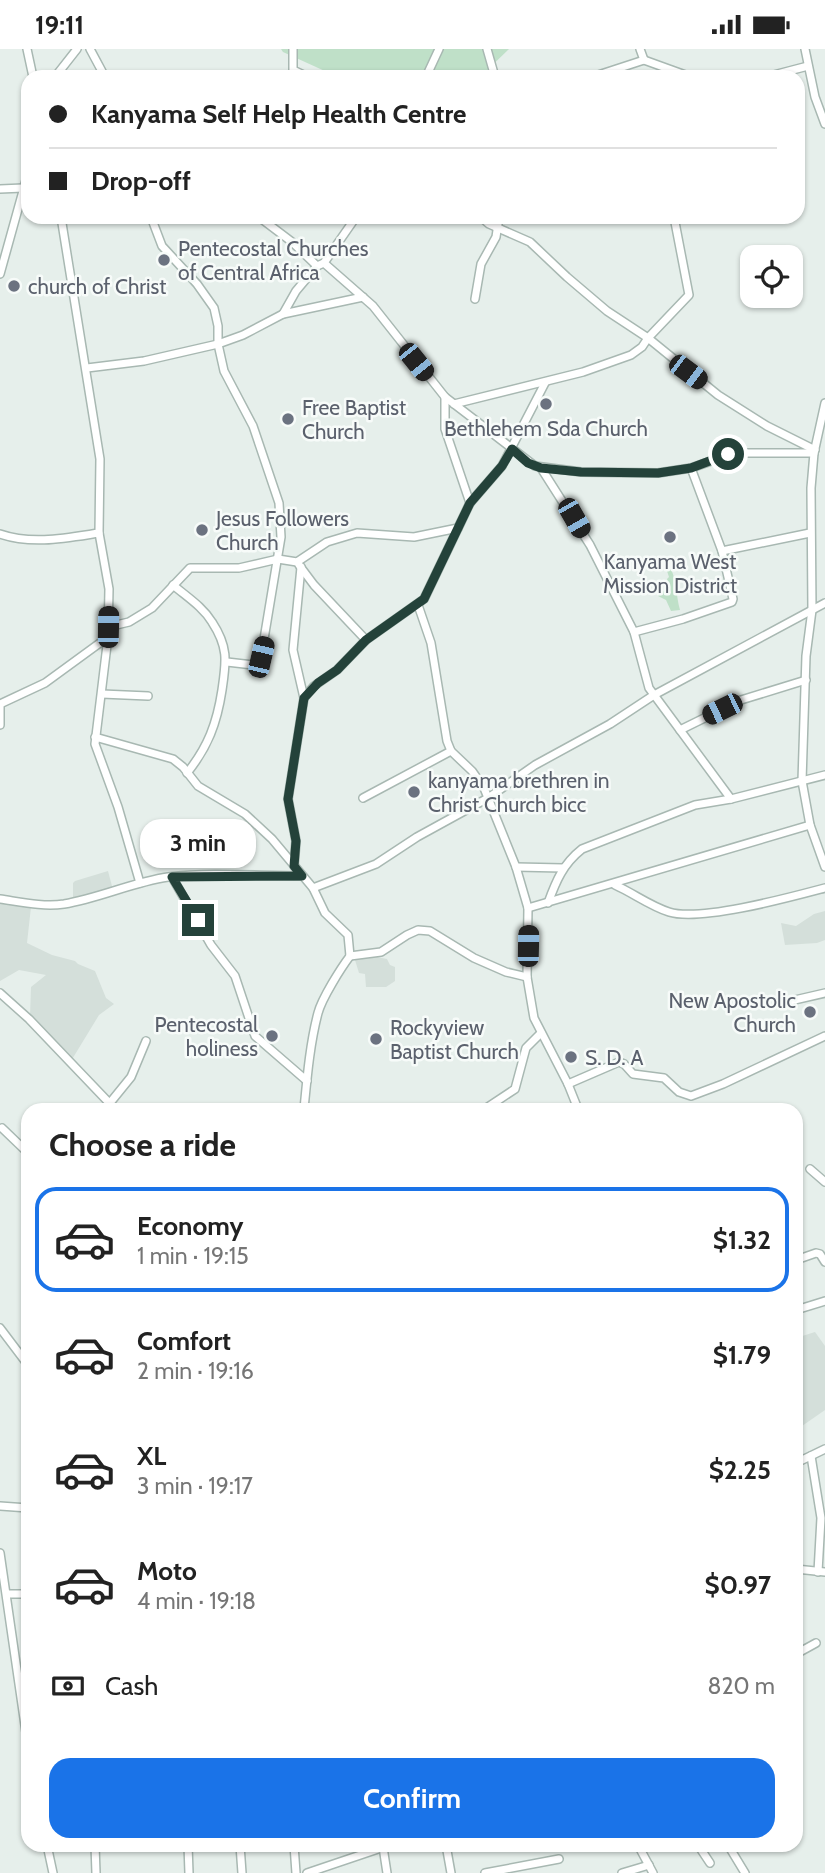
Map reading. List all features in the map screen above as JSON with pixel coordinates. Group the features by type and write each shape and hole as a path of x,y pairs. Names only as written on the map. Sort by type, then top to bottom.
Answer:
{"street":[{"path":"27,49 32,70"},
{"path":"60,70 76,49"},
{"path":"89,49 100,70"},
{"path":"293,49 293,70"},
{"path":"429,70 439,49"},
{"path":"487,49 493,70"},
{"path":"640,49 644,59 662,70"},
{"path":"805,49 815,97 825,124"},
{"path":"612,70 644,59"},
{"path":"793,70 808,66"},
{"path":"0,189 21,188"},
{"path":"0,274 3,254 21,195"},
{"path":"62,224 100,459 99,533 109,589 108,637 95,744 118,807 140,883"},
{"path":"151,224 162,246 210,301 216,317 224,371 253,426 279,503 281,537 265,640 258,664 227,662"},
{"path":"268,224 363,297 379,313 445,397 528,463 541,468 639,474 691,468 734,453 815,452"},
{"path":"283,314 296,291 321,265 351,224"},
{"path":"489,224 530,242 607,311 648,338 688,372 735,406 815,452"},
{"path":"475,299 481,264 485,252 496,237 498,224"},
{"path":"454,404 545,383 606,365 632,355 642,347 689,295 675,224"},
{"path":"87,368 144,361 218,344 259,328 283,314 363,297"},
{"path":"304,698 366,640 424,599 470,503 502,466 545,383"},
{"path":"445,397 445,429 470,503"},
{"path":"825,403 824,419 815,452 810,533 812,610 808,631 802,781 810,825 821,842 825,867"},
{"path":"541,468 590,545 635,632 645,674 654,695 731,799"},
{"path":"635,632 732,602 722,551 691,468"},
{"path":"294,866 296,841 288,799 304,698 293,650 299,564 327,542 345,535 368,533 414,537 458,528"},
{"path":"0,534 20,539 46,540 99,533"},
{"path":"722,551 810,533"},
{"path":"108,627 139,617 152,608 190,568 239,568 278,559 299,564 314,585 366,640"},
{"path":"173,585 202,609 213,623 227,662 216,725 205,751 187,773"},
{"path":"313,888 376,864 654,695 825,603"},
{"path":"418,605 431,643 444,731 452,751 478,779 516,867 528,908 527,977 534,1018 576,1103"},
{"path":"0,725 0,705 32,691 108,637"},
{"path":"680,730 741,700 806,680"},
{"path":"102,694 148,696"},
{"path":"95,737 173,759 209,794 233,806 257,823 313,888 325,913 348,936 351,956"},
{"path":"363,798 452,751"},
{"path":"548,903 563,868 575,854 594,844 695,805 731,799 825,775"},
{"path":"528,908 810,825"},
{"path":"516,867 563,868"},
{"path":"0,899 49,905 63,904 172,877 302,876"},
{"path":"172,877 211,945 235,976 255,1036 307,1081"},
{"path":"614,884 668,912 682,915 755,905 825,888"},
{"path":"305,1103 318,1012 340,970 351,956 381,952 418,930 430,931 474,958 527,977"},
{"path":"0,993 29,1019 106,1103"},
{"path":"786,1002 825,993"},
{"path":"494,1103 515,1089 526,1048 541,1033"},
{"path":"568,1084 619,1062 633,1074 664,1078 678,1092 691,1095 723,1084 825,1036"},
{"path":"113,1103 131,1077 146,1041"},
{"path":"2,1128 21,1146"},
{"path":"810,1169 825,1182"},
{"path":"803,1258 816,1253 820,1254 825,1262"},
{"path":"803,1308 825,1301"},
{"path":"0,1328 21,1356"},
{"path":"803,1460 825,1449"},
{"path":"803,1570 822,1572 821,1518 810,1457"},
{"path":"0,1506 21,1508"},
{"path":"0,1553 21,1695"},
{"path":"7,1594 21,1594"},
{"path":"803,1650 816,1643"},
{"path":"48,1852 52,1873"},
{"path":"95,1852 96,1873"},
{"path":"188,1852 189,1873"},
{"path":"240,1852 242,1873"},
{"path":"294,1852 296,1873"},
{"path":"309,1873 370,1852"},
{"path":"387,1852 387,1873"},
{"path":"447,1852 451,1873"},
{"path":"642,1852 653,1873"},
{"path":"703,1852 710,1863"},
{"path":"732,1852 745,1873"},
{"path":"485,1873 559,1859"},
{"path":"622,1873 649,1865"}],"shaded area":[{"path":"108,871 113,890 73,900 75,881"},
{"path":"0,902 31,907 27,943 95,971 106,998 114,1004 99,1015 71,1061 30,1016 31,987 46,975 19,970 0,981"},
{"path":"825,911 825,940 785,945 781,923 796,926 814,914"},
{"path":"377,957 387,959 390,965 395,967 395,981 386,987 366,987 365,974 359,973 355,960"},
{"path":"815,1332 825,1346 825,1410 803,1425 803,1336"}],"green space":[{"path":"281,49 509,49 487,70 323,70"},
{"path":"671,569 680,610 671,611 666,600 658,596 662,591 671,593 667,571"}],"place":[{"name":"Pentecostal Churches of Central Africa","path":"164,260"},
{"name":"church of Christ","path":"14,286"},
{"name":"Bethlehem Sda Church","path":"546,404"},
{"name":"Free Baptist Church","path":"288,419"},
{"name":"Jesus Followers Church","path":"202,530"},
{"name":"Kanyama West Mission District","path":"670,537"},
{"name":"kanyama brethren in Christ Church bicc","path":"414,792"},
{"name":"New Apostolic Church","path":"810,1012"},
{"name":"Pentecostal holiness","path":"272,1036"},
{"name":"Rockyview Baptist Church","path":"376,1039"},
{"name":"S. D. A","path":"571,1057"}],"route":[{"path":"198,920 172,877 302,876 294,866 296,841 288,799 304,698 366,640 424,599 470,503 502,466 512,449 528,463 541,468 639,474 691,468 728,454"}]}
